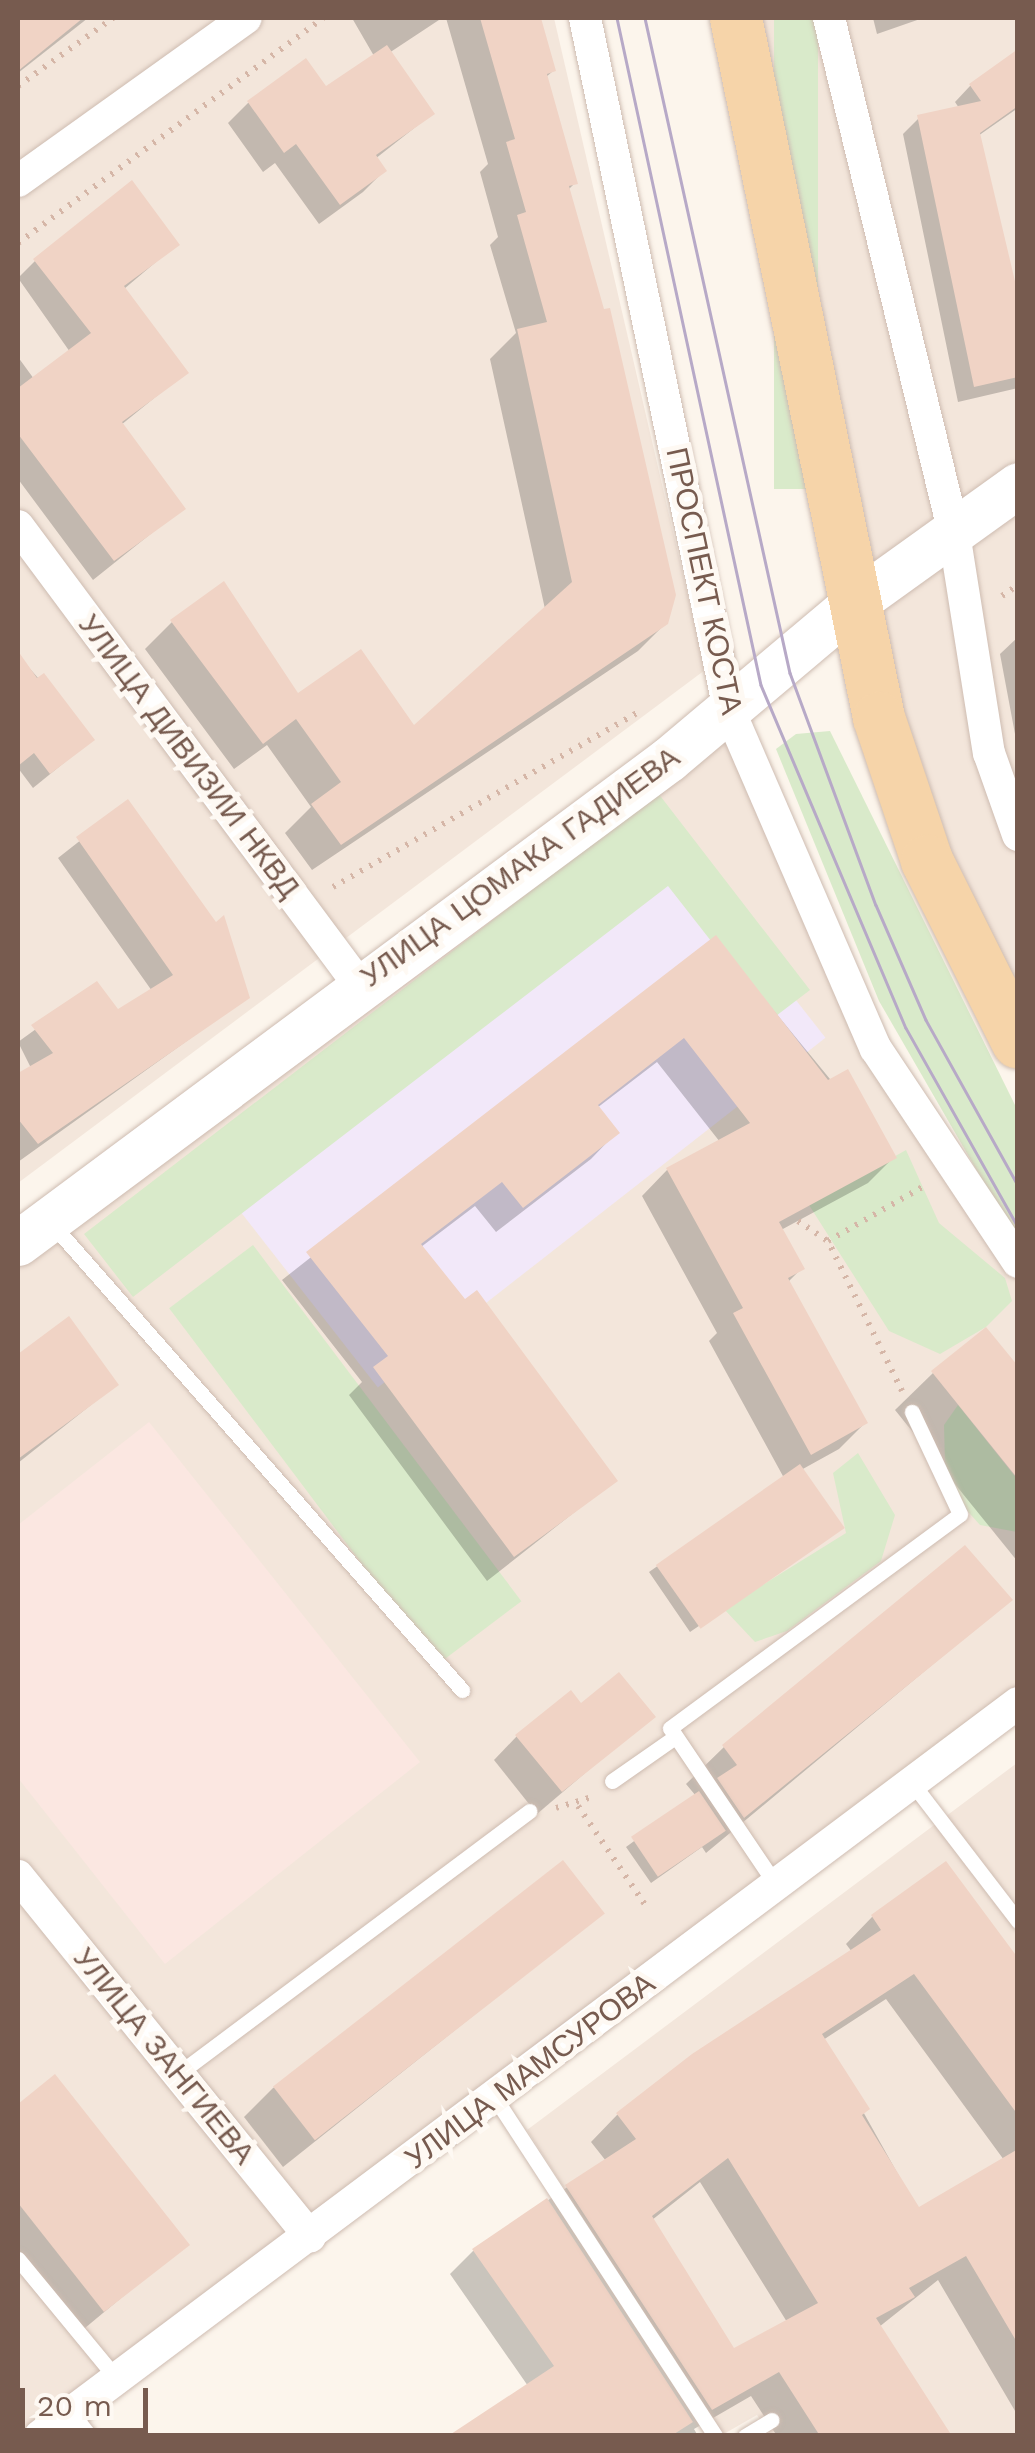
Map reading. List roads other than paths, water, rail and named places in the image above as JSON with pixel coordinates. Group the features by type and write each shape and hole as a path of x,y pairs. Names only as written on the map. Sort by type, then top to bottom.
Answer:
{"main road":[{"path":"736,18 838,494 854,603 878,718 927,860 1018,1043"},
{"name":"УЛИЦА ЦОМАКА ГАДИЕВА","path":"33,1232 729,710 854,603 1018,485"}],"street":[{"path":"18,181 246,18"},
{"name":"ПРОСПЕКТ КОСТА","path":"586,18 729,710 876,1050 1018,1262"},
{"path":"829,18 954,533 988,753 1018,835"},
{"name":"УЛИЦА ДИВИЗИИ НКВД","path":"18,526 360,986"},
{"name":"УЛИЦА МАМСУРОВА","path":"40,2436 80,2424 117,2379 1018,1703"},
{"name":"УЛИЦА ЗАНГИЕВА","path":"18,1876 310,2236"}],"lane":[{"path":"33,1232 462,1690"},
{"path":"776,1885 670,1728 960,1514 912,1412"},
{"path":"612,1781 674,1737"},
{"path":"912,1784 1018,1921"},
{"path":"178,2074 530,1811"},
{"path":"495,2098 716,2436"},
{"path":"18,2259 117,2379"},
{"path":"745,2436 772,2420"}],"tram line":[{"path":"617,18 761,685 906,1028 1018,1227"},
{"path":"645,18 790,673 876,905 926,1020 1018,1185"}]}
